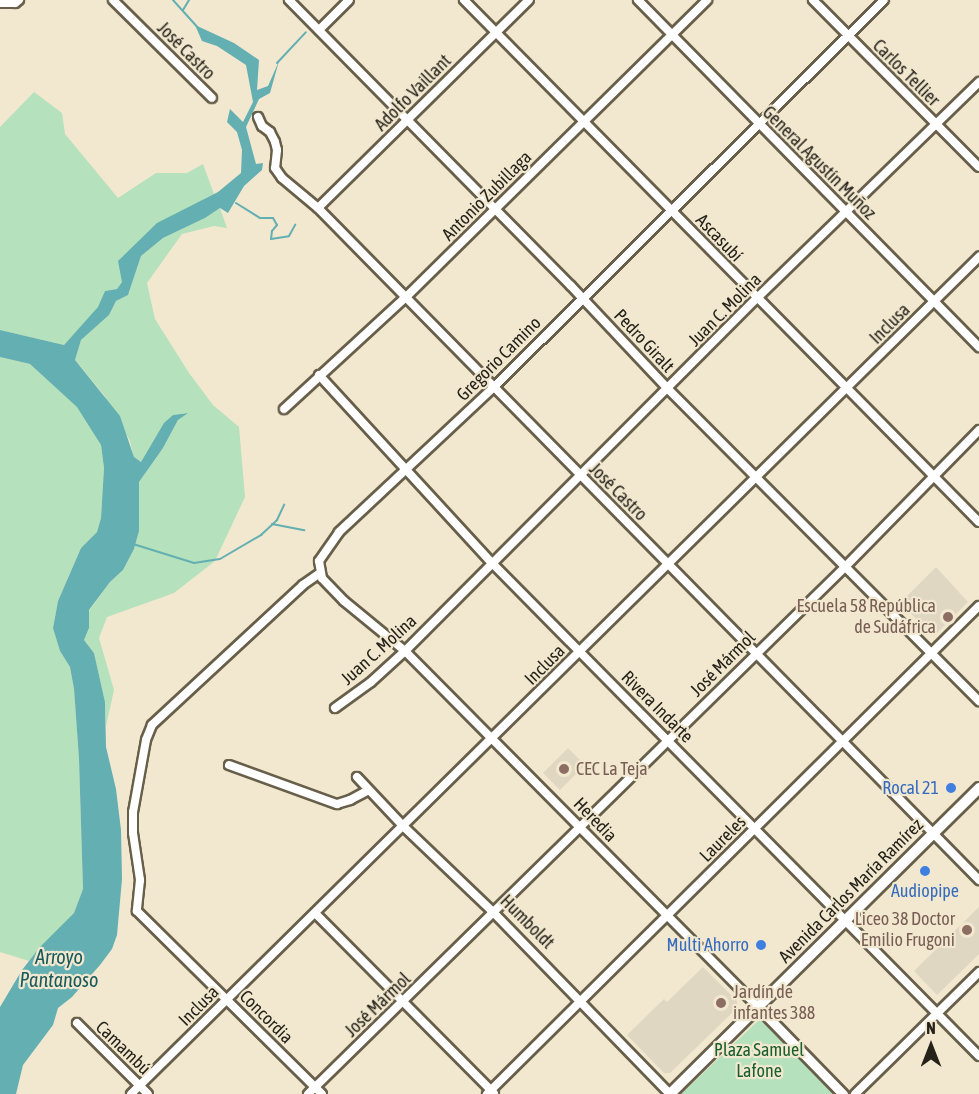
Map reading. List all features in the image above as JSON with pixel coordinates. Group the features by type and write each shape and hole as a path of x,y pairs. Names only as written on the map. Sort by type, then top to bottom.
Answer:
{"main road":[{"name":"Avenida Carlos María Ramírez","path":"670,1094 979,788"}],"street":[{"path":"0,3 19,0"},
{"name":"José Castro","path":"113,0 212,98"},
{"name":"Pedro Giralt","path":"289,0 844,568 979,701"},
{"path":"319,30 349,0"},
{"name":"Ascasubí","path":"464,0 845,389 979,522"},
{"name":"Adolfo Vaillant","path":"318,208 529,0"},
{"name":"General Agustín Muñoz","path":"638,0 979,347"},
{"name":"Antonio Zubillaga","path":"284,409 406,297 707,0"},
{"name":"Carlos Tellier","path":"813,0 979,167"},
{"name":"Gregorio Camino","path":"320,573 322,554 339,532 494,387 758,122 884,0"},
{"name":"Juan C. Molina","path":"335,708 371,682 405,651 757,298 979,82"},
{"name":"José Castro","path":"258,117 275,142 277,150 275,168 278,173 318,208 979,880"},
{"name":"Inclusa","path":"131,1094 979,257"},
{"name":"Rivera Indarte","path":"319,375 492,563 669,739 754,829 979,1056"},
{"name":"José Mármol","path":"308,1094 844,568 979,430"},
{"name":"Heredia","path":"320,573 326,583 359,616 405,651 843,1094"},
{"name":"Concordia","path":"320,573 295,592 152,725 146,740 133,812 133,833 141,894 137,911 321,1094"},
{"name":"Laureles","path":"491,1093 979,606"},
{"path":"229,765 337,804 369,790"},
{"name":"Humboldt","path":"357,777 403,826 582,1001 670,1094"},
{"path":"315,913 491,1093"},
{"path":"855,1094 979,972"},
{"name":"Camambú","path":"76,1023 148,1094"}],"shaded area":[{"path":"936,567 968,602 934,636 900,603"},
{"name":"CEC La Teja","path":"568,748 585,765 560,790 543,773"},
{"name":"Liceo 38 Doctor Emilio Frugoni","path":"979,907 979,954 937,995 914,971"},
{"path":"703,967 737,1001 737,1008 670,1073 664,1073 627,1035 664,999 667,1002"}],"green space":[{"path":"34,92 62,113 65,134 118,198 156,173 187,173 203,164 214,194 158,223 122,268 122,282 117,289 105,291 99,307 64,345 0,330 0,127"},
{"path":"220,208 227,228 214,226 182,234 147,283 155,319 189,373 213,405 239,427 245,497 215,561 174,593 107,617 99,638 114,690 106,726 105,702 94,653 84,640 89,628 89,611 110,582 123,570 134,549 139,531 139,482 163,448 178,420 186,413 173,415 165,423 141,462 134,458 130,441 104,395 75,360 81,340 109,315 116,301 128,295 141,256 163,238 205,218"},
{"path":"0,357 30,364 78,407 101,445 104,468 101,518 97,532 81,548 58,601 53,627 60,651 70,667 74,689 79,759 83,889 74,913 29,961 0,952"},
{"name":"Plaza Samuel Lafone","path":"760,1019 764,1020 837,1094 681,1094"}],"water":[{"name":"Arroyo Pantanoso","path":"195,25 234,43 259,60 257,90 268,86 279,61 270,93 259,99 246,127 256,164 263,163 262,170 244,186 228,213 220,208 205,218 163,238 141,256 128,295 116,301 109,315 81,340 75,360 120,416 134,457 141,462 164,423 173,415 188,413 178,420 163,448 139,482 139,531 134,549 123,570 110,582 89,610 89,628 84,640 94,653 105,702 106,747 116,789 121,830 122,879 117,935 112,949 100,965 72,997 58,1008 53,1025 23,1065 16,1094 0,1094 0,1007 22,970 40,947 74,913 83,889 79,759 74,689 70,667 60,651 53,628 58,601 81,548 97,532 101,518 104,468 101,445 77,407 30,364 0,357 0,330 64,345 98,307 105,291 117,289 122,282 118,261 157,223 218,192 241,173 242,150 237,132 227,122 230,109 243,122 253,102 246,65 217,46 202,41"}],"waterway":[{"path":"173,0 197,27"},
{"path":"183,10 189,0"},
{"path":"277,63 306,32"},
{"path":"236,203 260,218 273,218 277,225 272,231 271,239 289,236 295,225"},
{"path":"133,544 194,563 220,559 261,535 277,520 284,505"},
{"path":"272,524 304,530"}],"place":[{"name":"Escuela 58 República de Sudáfrica","path":"948,617"},
{"name":"CEC La Teja","path":"564,769"},
{"name":"Rocal 21","path":"951,788"},
{"name":"Audiopipe","path":"925,871"},
{"name":"Liceo 38 Doctor Emilio Frugoni","path":"967,930"},
{"name":"Multi Ahorro","path":"761,945"},
{"name":"Jardín de infantes 388","path":"721,1003"}]}
